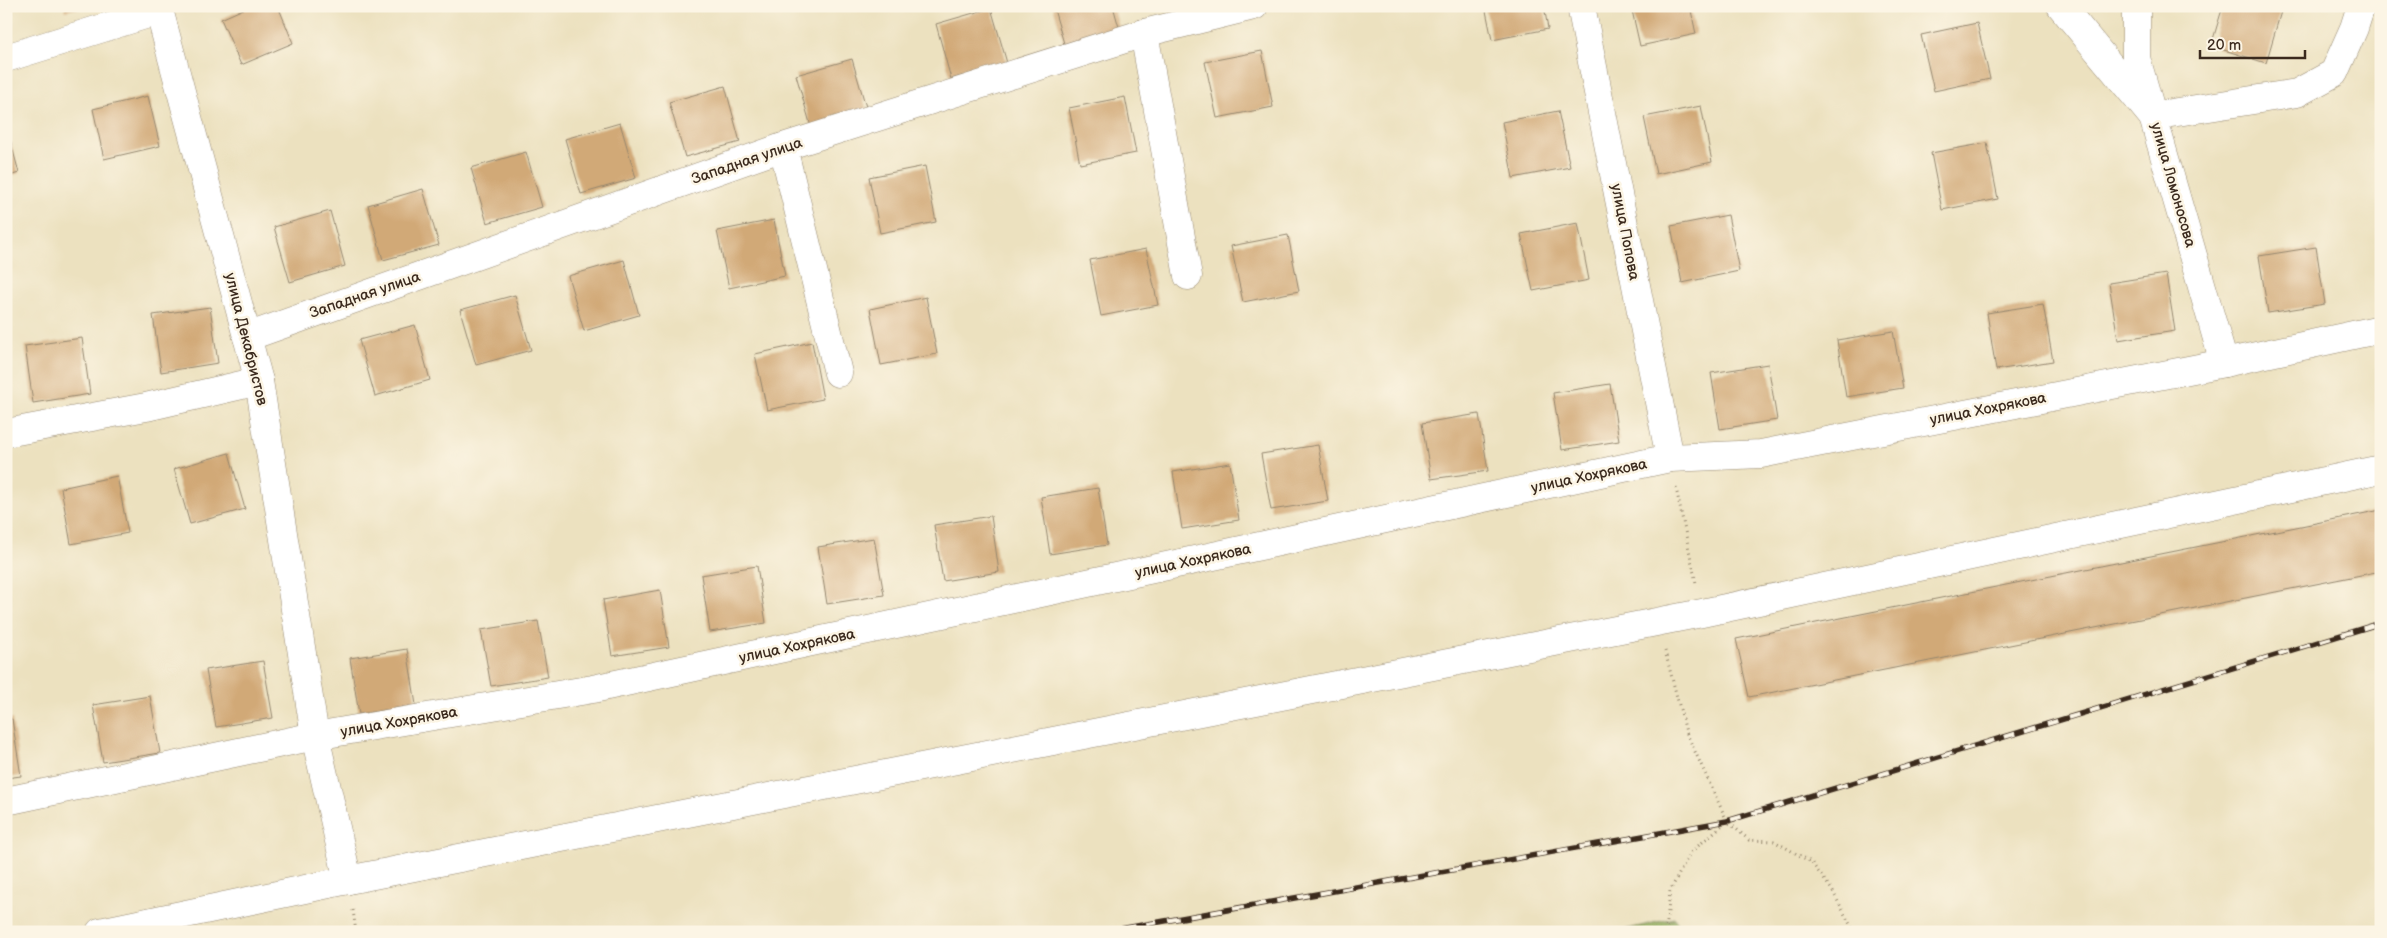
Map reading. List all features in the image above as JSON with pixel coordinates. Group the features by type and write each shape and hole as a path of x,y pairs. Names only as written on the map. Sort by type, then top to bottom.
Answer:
{"street":[{"name":"Западная улица","path":"248,337 783,147 1144,33 1254,6"},
{"name":"улица Попова","path":"1581,6 1670,458"},
{"path":"2061,6 2152,116 2297,93 2334,73 2354,28 2361,6"},
{"name":"улица Ломоносова","path":"2136,6 2136,58 2224,363"},
{"path":"6,58 158,9"},
{"name":"улица Декабристов","path":"158,9 259,381 315,736 348,880"},
{"path":"1144,33 1188,276"},
{"path":"783,147 838,373"},
{"name":"улица Хохрякова","path":"6,801 315,736 593,689 1670,458 1761,454 2224,363 2381,329"},
{"path":"6,433 146,407 259,381"},
{"path":"100,932 348,880 1702,613 2381,469"}],"path":[{"path":"1670,458 1702,613"},
{"path":"1657,622 1686,732 1727,821 1749,840 1774,840 1811,862 1832,890 1854,932"},
{"path":"1666,932 1670,891 1690,853 1727,821"}],"green space":[{"path":"1674,918 1684,932 1616,932"}],"building":[{"path":"64,6 82,6 83,7 65,11"},
{"path":"250,6 278,6 293,43 241,65 221,19"},
{"path":"1053,6 1113,6 1120,31 1065,47"},
{"path":"1485,6 1544,6 1548,29 1492,40"},
{"path":"1631,6 1690,6 1696,34 1640,46"},
{"path":"2223,6 2275,6 2282,8 2266,63 2211,46"},
{"path":"991,8 1007,63 951,79 936,24"},
{"path":"1977,23 1990,79 1934,91 1921,35"},
{"path":"1262,51 1273,107 1217,118 1205,62"},
{"path":"852,59 868,114 812,130 796,75"},
{"path":"725,86 740,142 685,157 669,102"},
{"path":"148,96 160,146 104,159 93,109"},
{"path":"1125,97 1136,153 1080,164 1069,108"},
{"path":"1701,106 1712,162 1656,174 1644,117"},
{"path":"1558,111 1570,167 1513,178 1502,122"},
{"path":"620,123 636,178 581,194 565,139"},
{"path":"6,124 19,173 6,177"},
{"path":"1987,143 1998,199 1942,210 1931,153"},
{"path":"526,152 542,207 487,223 471,168"},
{"path":"925,166 936,222 880,233 869,177"},
{"path":"423,189 439,245 383,260 368,205"},
{"path":"330,211 345,266 290,282 274,227"},
{"path":"1728,215 1739,271 1682,283 1671,226"},
{"path":"774,220 785,276 729,288 717,231"},
{"path":"1578,223 1589,280 1533,291 1521,234"},
{"path":"1288,235 1299,291 1243,302 1231,246"},
{"path":"2316,247 2325,304 2268,313 2259,256"},
{"path":"1146,249 1158,305 1101,316 1090,260"},
{"path":"624,260 639,315 584,331 568,276"},
{"path":"2166,274 2175,331 2118,340 2109,283"},
{"path":"515,295 531,350 476,365 460,310"},
{"path":"926,297 937,354 881,365 870,309"},
{"path":"2043,304 2053,361 1996,370 1987,313"},
{"path":"210,307 218,363 161,372 153,315"},
{"path":"415,325 430,380 375,396 359,340"},
{"path":"1893,331 1903,388 1846,397 1837,340"},
{"path":"82,338 90,394 33,403 25,346"},
{"path":"812,342 823,399 767,410 755,354"},
{"path":"1768,364 1777,420 1720,429 1711,373"},
{"path":"1610,384 1619,441 1562,450 1553,393"},
{"path":"1479,414 1488,471 1431,479 1422,423"},
{"path":"1318,445 1328,501 1271,510 1261,454"},
{"path":"229,453 245,509 190,524 174,469"},
{"path":"1230,463 1239,520 1182,529 1173,472"},
{"path":"117,476 128,533 71,544 61,488"},
{"path":"1098,488 1107,545 1050,554 1041,497"},
{"path":"2381,510 2381,571 1749,697 1736,639"},
{"path":"991,516 999,572 943,581 934,525"},
{"path":"874,538 884,595 827,604 818,547"},
{"path":"757,566 766,623 710,632 701,575"},
{"path":"660,590 669,647 612,656 603,600"},
{"path":"538,621 548,677 491,686 481,630"},
{"path":"407,649 416,705 359,714 350,658"},
{"path":"263,661 273,718 216,727 206,670"},
{"path":"150,696 160,753 103,762 93,705"},
{"path":"12,719 21,776 6,778 6,720"}],"railway":[{"path":"1103,932 1727,821 2381,623"}]}
